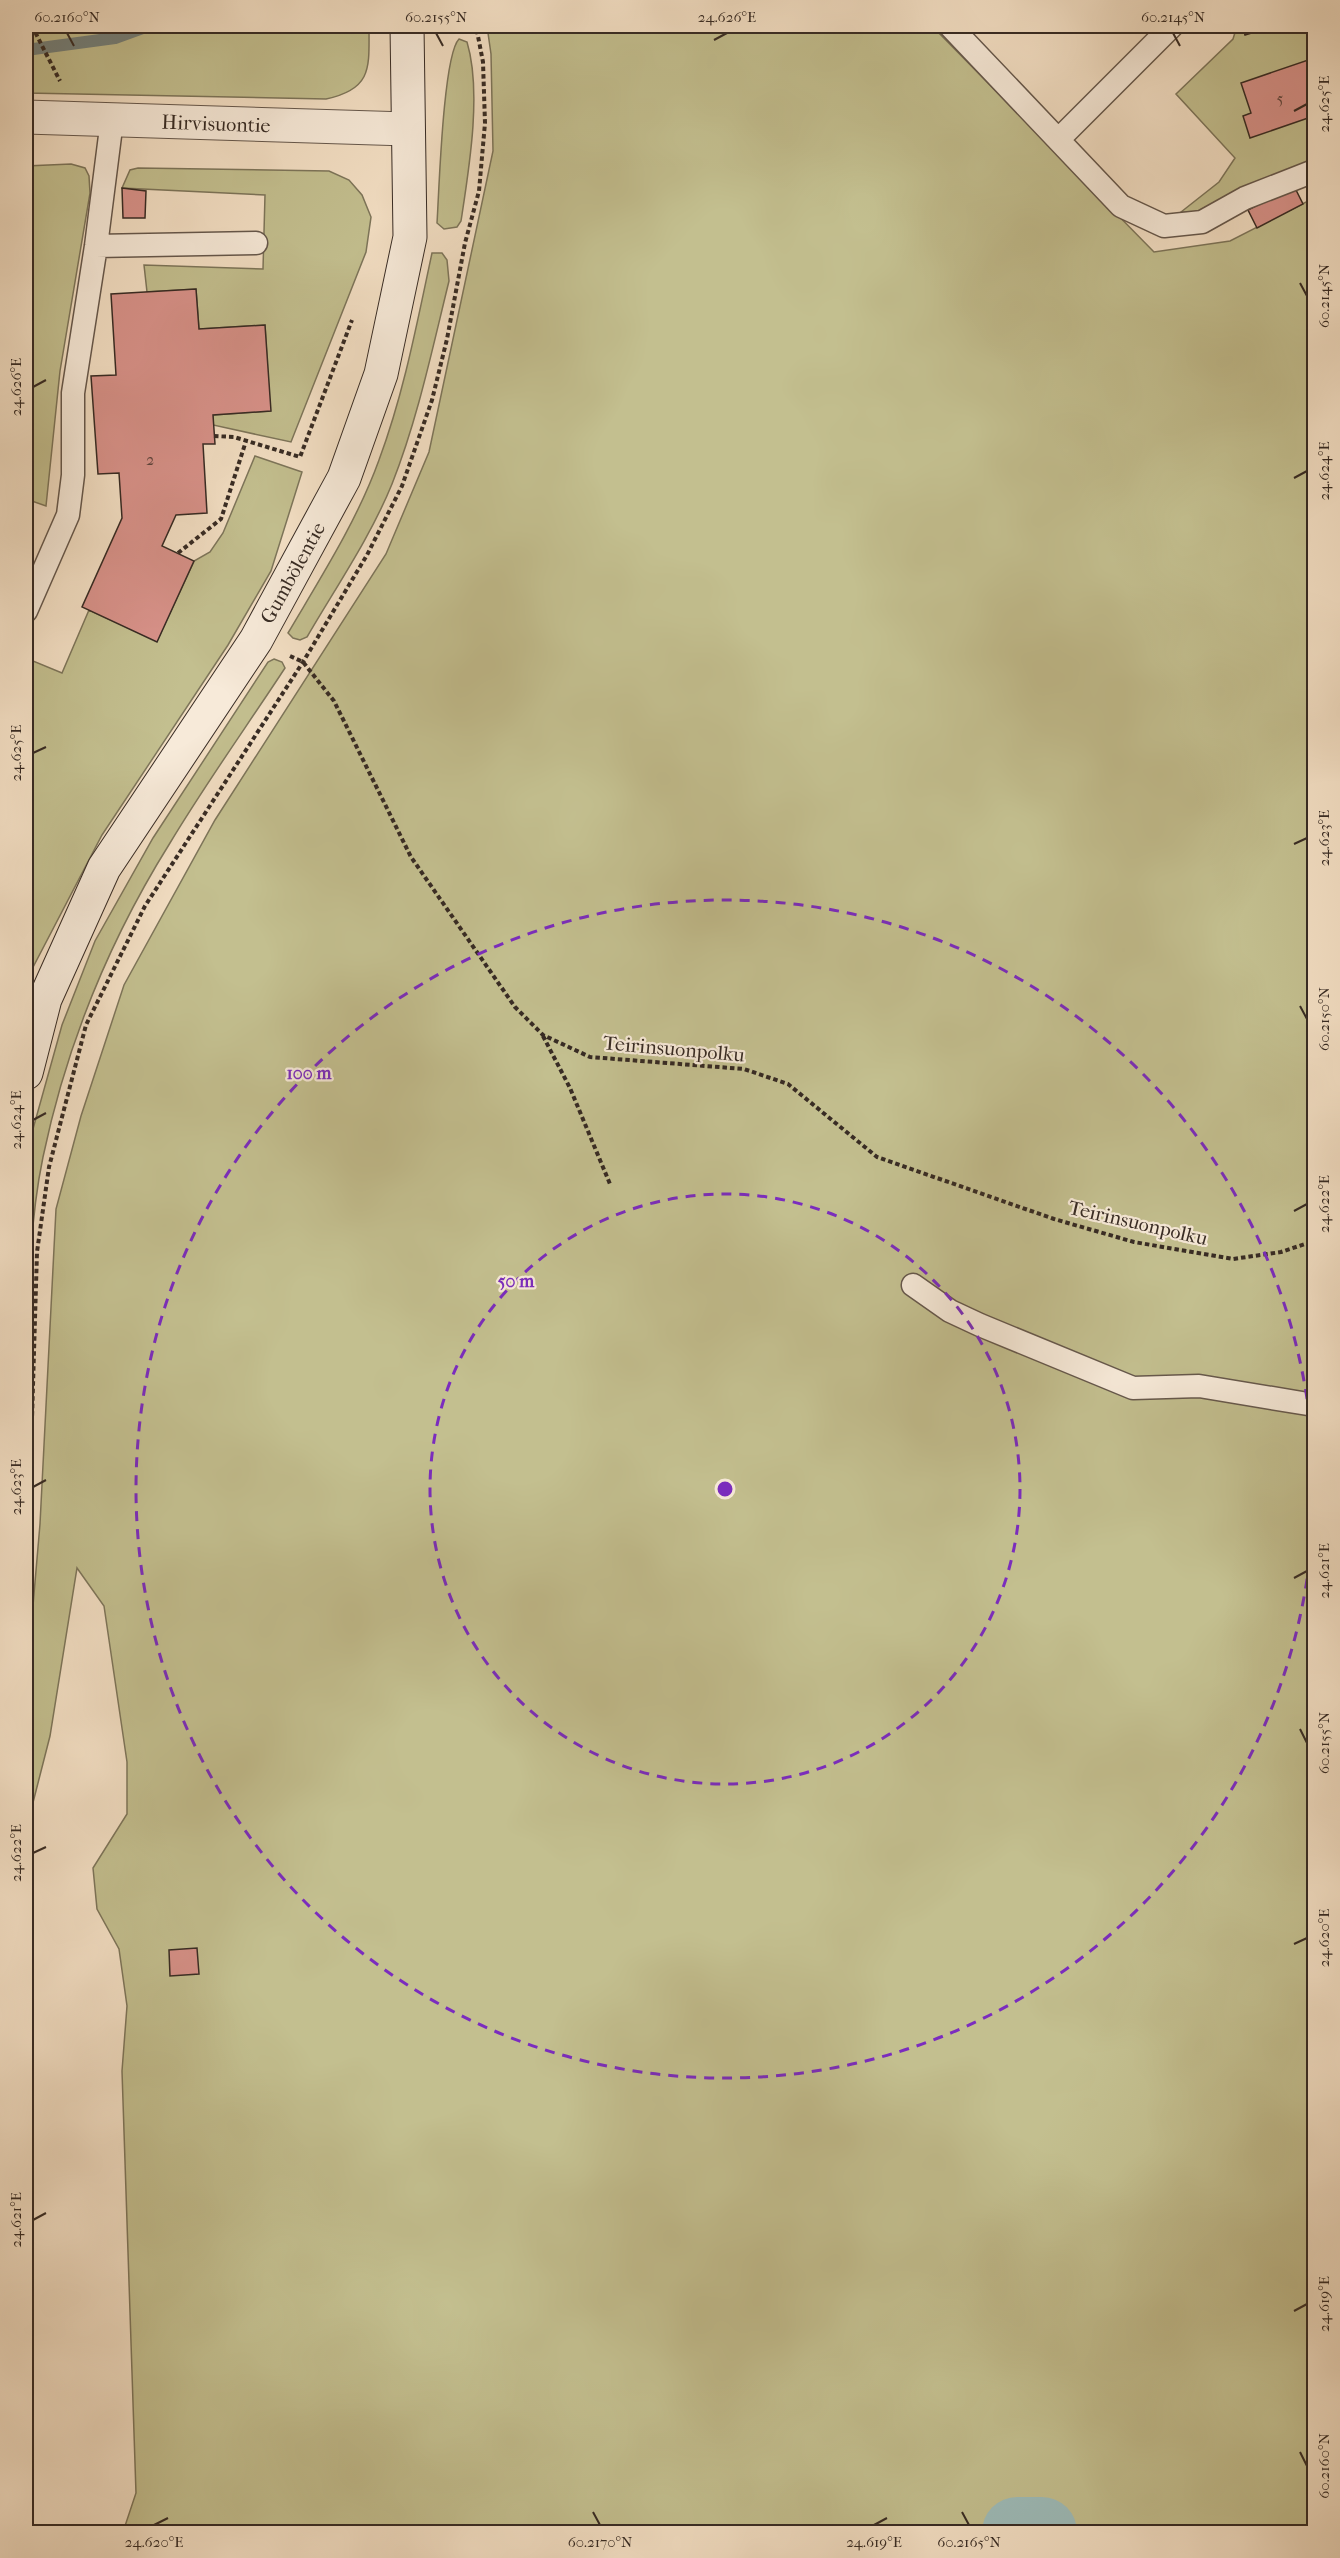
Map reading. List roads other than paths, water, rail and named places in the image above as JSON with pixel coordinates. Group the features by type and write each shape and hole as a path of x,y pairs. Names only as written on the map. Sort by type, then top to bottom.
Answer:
{"main road":[{"name":"Gumbölentie","path":"26,1073 45,999 104,868 256,640 344,478 381,374 410,237 406,26"},
{"name":"Hirvisuontie","path":"26,117 407,129"}],"lane":[{"path":"950,26 1121,206 1164,226 1202,222 1245,198 1314,171"},
{"path":"1059,139 1172,26"},
{"path":"26,611 68,515 73,475 73,393 96,246 112,120"},
{"path":"96,246 256,243"},
{"path":"913,1285 950,1311 1133,1388 1199,1386 1314,1405"}],"waterway":[{"path":"26,50 115,38 148,26"},
{"path":"1017,2532 1042,2532"}]}
